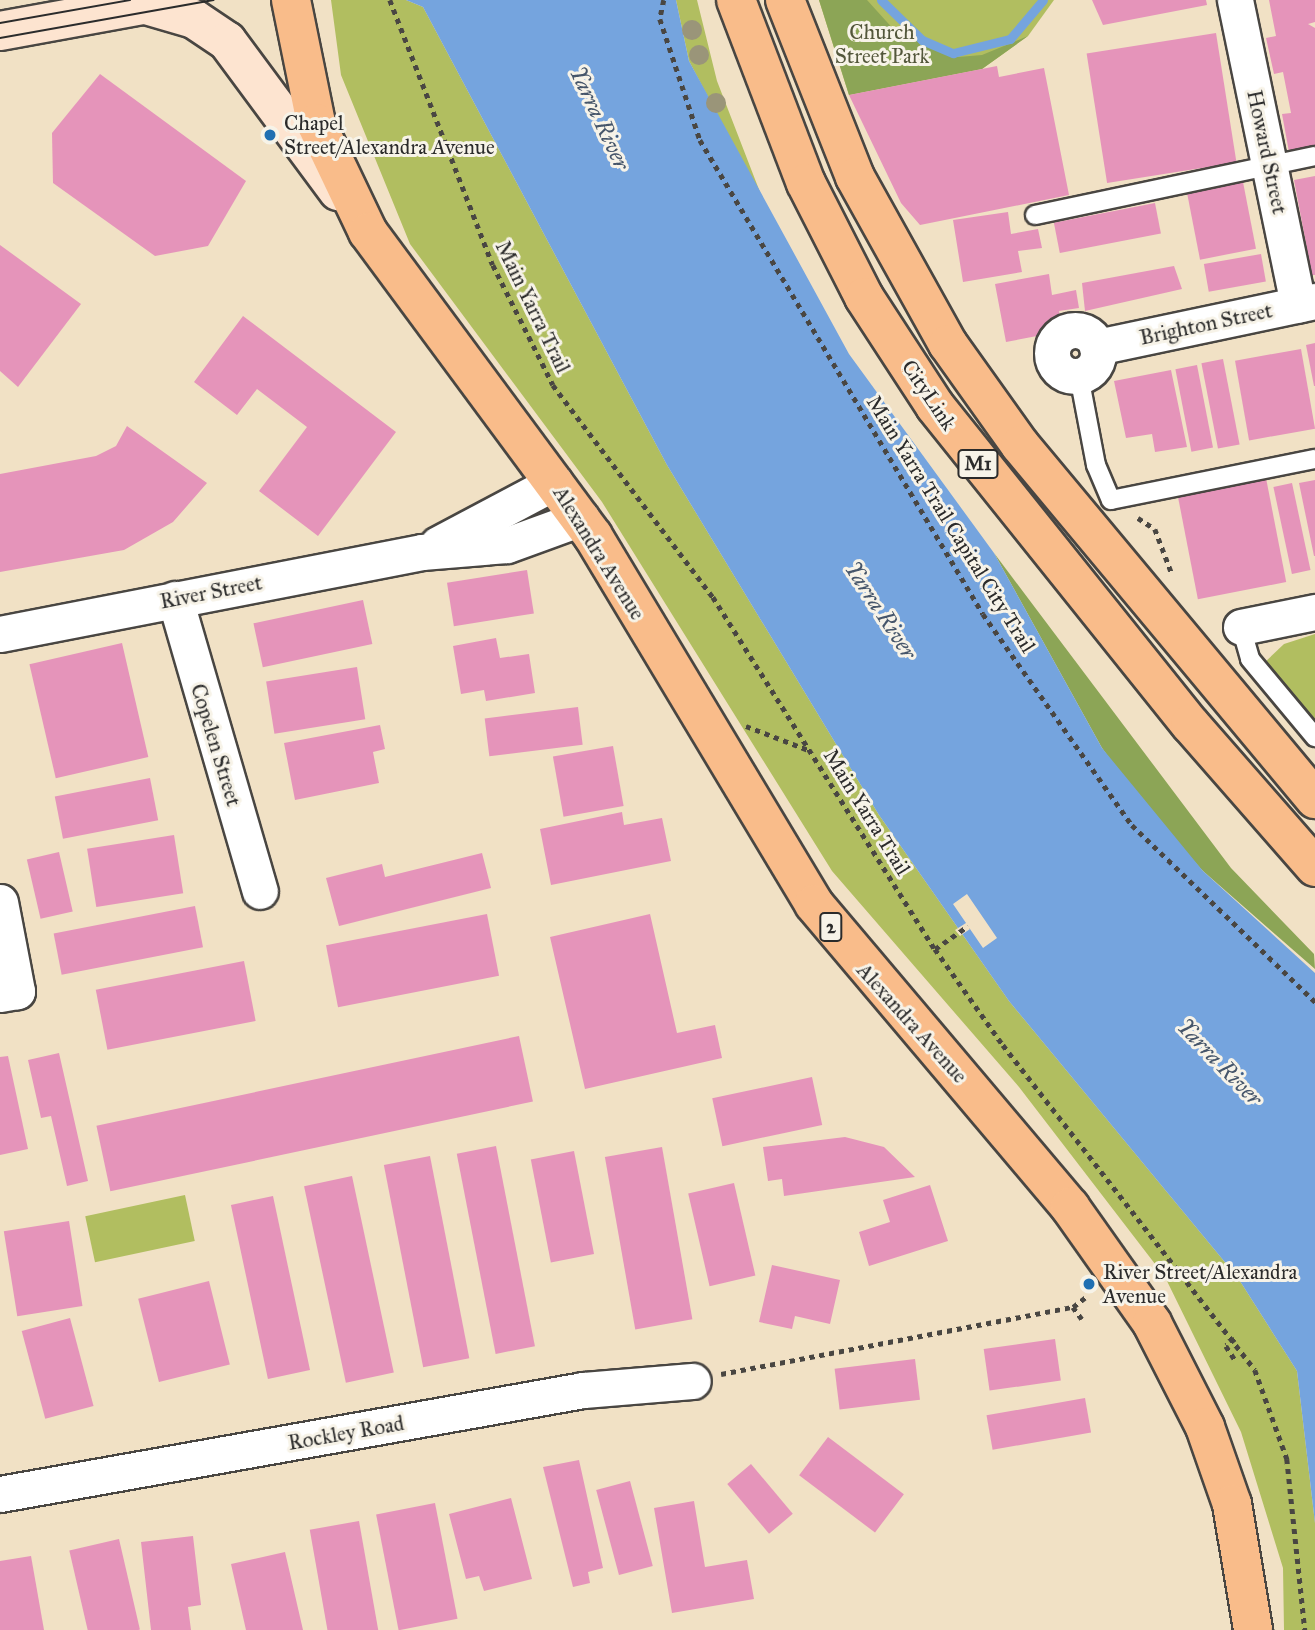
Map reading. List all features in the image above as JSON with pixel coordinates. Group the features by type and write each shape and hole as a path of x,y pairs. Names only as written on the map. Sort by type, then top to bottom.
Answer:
{"main road":[{"name":"Alexandra Avenue","path":"291,0 316,123 368,232"},
{"name":"CityLink","path":"736,0 806,183 864,297 934,406 1190,724 1315,867"},
{"name":"M1","path":"785,0 810,72 881,230 982,395 1315,799"},
{"name":"Alexandra Avenue","path":"160,2 194,19 227,41 581,518 698,720 848,950 1070,1207 1152,1323 1205,1427 1232,1504 1253,1630"},
{"path":"0,31 160,2"}],"street":[{"name":"Howard Street","path":"1235,0 1269,166 1306,303"},
{"name":"Brighton Street","path":"1088,362 1306,303"},
{"name":"River Street","path":"422,552 555,482"},
{"name":"River Street","path":"0,634 422,552 507,545 581,518"},
{"name":"Copelen Street","path":"175,599 260,891"},
{"path":"1241,627 1315,612"},
{"path":"0,902 8,993"},
{"name":"Rockley Road","path":"0,1494 583,1390 693,1381"}],"lane":[{"path":"803,0 811,30 810,72"},
{"path":"1035,215 1315,156"},
{"path":"1088,362 1096,465 1111,500 1315,459"},
{"path":"1241,627 1250,659 1315,737"}],"path":[{"name":"Main Yarra Trail","path":"390,0 530,345 553,386 713,597 935,949 1235,1339 1277,1419 1305,1630"},
{"name":"Main Yarra Trail Capital City Trail","path":"664,0 660,19 701,140 983,614 1132,825 1315,1002"},
{"path":"1111,500 1155,529 1175,581"},
{"path":"698,720 730,718 811,751"},
{"path":"935,949 968,926"},
{"path":"693,1381 1073,1307 1087,1296"},
{"path":"1073,1307 1082,1319"},
{"path":"1235,1339 1226,1346 1235,1360"}],"green space":[{"path":"331,0 406,0 423,7 667,465 879,815 1009,1001 1238,1278 1297,1371 1315,1523 1315,1630 1284,1630 1283,1568 1241,1432 1165,1277 1019,1087 832,871 602,502 410,244 341,75"},
{"path":"676,0 697,0 717,81 765,205 689,61"},
{"name":"Church Street Park","path":"819,0 1054,0 1028,36 982,69 849,95"},
{"path":"819,0 867,0 896,32 958,57 982,55 1028,36 982,69 849,95"},
{"path":"994,553 1231,868 1314,954 1315,969 1203,871 1147,810 1102,748"},
{"path":"1315,634 1315,732 1263,664 1284,644"},
{"path":"185,1195 195,1241 95,1262 85,1216"}],"water":[{"name":"Yarra River","path":"406,0 676,0 689,61 849,354 994,553 1102,748 1203,871 1315,973 1315,1523 1297,1371 1238,1278 1009,1001 879,815 667,465 423,7"}],"pier":[{"path":"967,894 997,938 983,948 970,929 960,936 955,930 966,923 953,904"}],"building":[{"path":"1092,0 1206,0 1207,5 1103,25"},
{"path":"1269,0 1315,0 1315,22 1308,24 1315,28 1315,147 1289,152 1282,114 1291,113 1283,72 1274,74 1266,38 1276,36"},
{"path":"1216,33 1236,162 1107,183 1087,53"},
{"path":"997,66 999,77 1044,68 1069,195 920,225 901,203 849,95"},
{"path":"100,74 246,181 208,246 155,256 53,183 52,133"},
{"path":"1315,176 1315,275 1312,275 1294,180"},
{"path":"1243,182 1256,249 1200,260 1187,193"},
{"path":"1155,203 1161,233 1060,253 1054,223"},
{"path":"1008,212 1011,234 1038,229 1042,248 1018,251 1022,272 963,282 953,220"},
{"path":"0,245 81,304 18,387 0,371"},
{"path":"1261,254 1266,282 1209,292 1204,264"},
{"path":"1174,266 1182,289 1085,311 1082,283"},
{"path":"1049,274 1052,295 1076,290 1079,308 1059,311 1063,331 1006,342 995,284"},
{"path":"243,316 396,432 318,536 259,491 307,427 257,389 237,415 194,382"},
{"path":"1315,343 1315,386 1314,386 1306,345"},
{"path":"1301,349 1315,429 1249,440 1235,361"},
{"path":"1223,359 1240,444 1218,449 1201,363"},
{"path":"1197,365 1213,447 1191,452 1175,369"},
{"path":"1171,370 1187,447 1155,452 1152,434 1126,438 1114,381"},
{"path":"127,426 207,483 173,522 124,550 0,572 0,474 96,456 116,446"},
{"path":"1266,478 1286,582 1198,599 1178,495"},
{"path":"1315,480 1315,556 1314,556 1299,483"},
{"path":"1292,483 1311,570 1292,574 1273,487"},
{"path":"527,570 534,613 454,626 447,583"},
{"path":"363,600 372,644 263,667 253,623"},
{"path":"496,638 500,658 529,654 535,693 486,701 484,690 461,694 453,646"},
{"path":"122,643 148,757 56,778 29,664"},
{"path":"357,667 365,719 274,734 266,681"},
{"path":"578,707 583,745 489,756 485,718"},
{"path":"380,725 385,749 373,752 379,783 295,800 284,743"},
{"path":"613,746 624,806 564,817 553,757"},
{"path":"150,778 158,820 63,839 55,797"},
{"path":"622,812 624,825 662,818 671,861 551,885 540,829"},
{"path":"174,835 183,893 96,907 87,849"},
{"path":"59,852 73,911 41,919 27,859"},
{"path":"482,853 491,888 339,926 326,878 382,864 385,877"},
{"path":"195,906 203,947 62,975 54,933"},
{"path":"487,914 499,976 338,1007 326,945"},
{"path":"650,914 677,1033 715,1025 722,1058 585,1089 550,937"},
{"path":"244,961 256,1021 107,1050 96,990"},
{"path":"519,1036 533,1102 110,1191 96,1126"},
{"path":"59,1053 88,1181 67,1186 51,1116 41,1118 28,1060"},
{"path":"8,1056 28,1149 0,1155 0,1057"},
{"path":"812,1077 822,1125 722,1146 712,1098"},
{"path":"845,1137 884,1147 915,1177 784,1196 782,1179 768,1181 763,1147"},
{"path":"496,1146 535,1346 496,1354 457,1154"},
{"path":"662,1147 692,1319 635,1329 605,1157"},
{"path":"574,1151 594,1254 551,1262 531,1159"},
{"path":"430,1156 469,1358 423,1367 384,1165"},
{"path":"352,1176 394,1373 346,1383 304,1186"},
{"path":"734,1183 755,1276 710,1286 688,1194"},
{"path":"930,1185 948,1241 869,1266 859,1232 890,1222 883,1200"},
{"path":"273,1196 310,1370 268,1379 231,1205"},
{"path":"69,1221 82,1306 17,1316 4,1231"},
{"path":"772,1265 840,1280 830,1324 795,1316 792,1329 759,1322"},
{"path":"209,1281 230,1364 159,1382 138,1299"},
{"path":"70,1318 94,1406 45,1419 22,1331"},
{"path":"1055,1339 1061,1381 990,1391 984,1349"},
{"path":"915,1359 920,1400 840,1410 835,1369"},
{"path":"1085,1398 1091,1432 993,1450 987,1415"},
{"path":"828,1437 904,1494 875,1533 799,1475"},
{"path":"579,1460 603,1568 588,1572 590,1583 573,1587 543,1467"},
{"path":"751,1464 793,1514 769,1534 727,1484"},
{"path":"630,1481 653,1566 619,1575 596,1490"},
{"path":"511,1498 532,1579 484,1591 479,1576 466,1579 449,1514"},
{"path":"694,1501 705,1567 747,1560 754,1599 672,1613 654,1508"},
{"path":"435,1503 458,1619 399,1630 376,1514"},
{"path":"359,1521 378,1630 327,1630 310,1530"},
{"path":"193,1536 201,1605 188,1607 191,1630 151,1630 141,1542"},
{"path":"119,1539 140,1630 88,1630 69,1550"},
{"path":"285,1552 303,1630 246,1630 231,1564"},
{"path":"31,1556 44,1630 0,1630 0,1561"}],"waterway":[{"path":"881,0 922,40 953,53 1010,39 1043,0"}],"tram line":[{"path":"0,23 130,0"},
{"path":"0,38 214,0"}],"place":[{"name":"Chapel Street/Alexandra Avenue","path":"270,135"},
{"name":"River Street/Alexandra Avenue","path":"1089,1284"}]}
